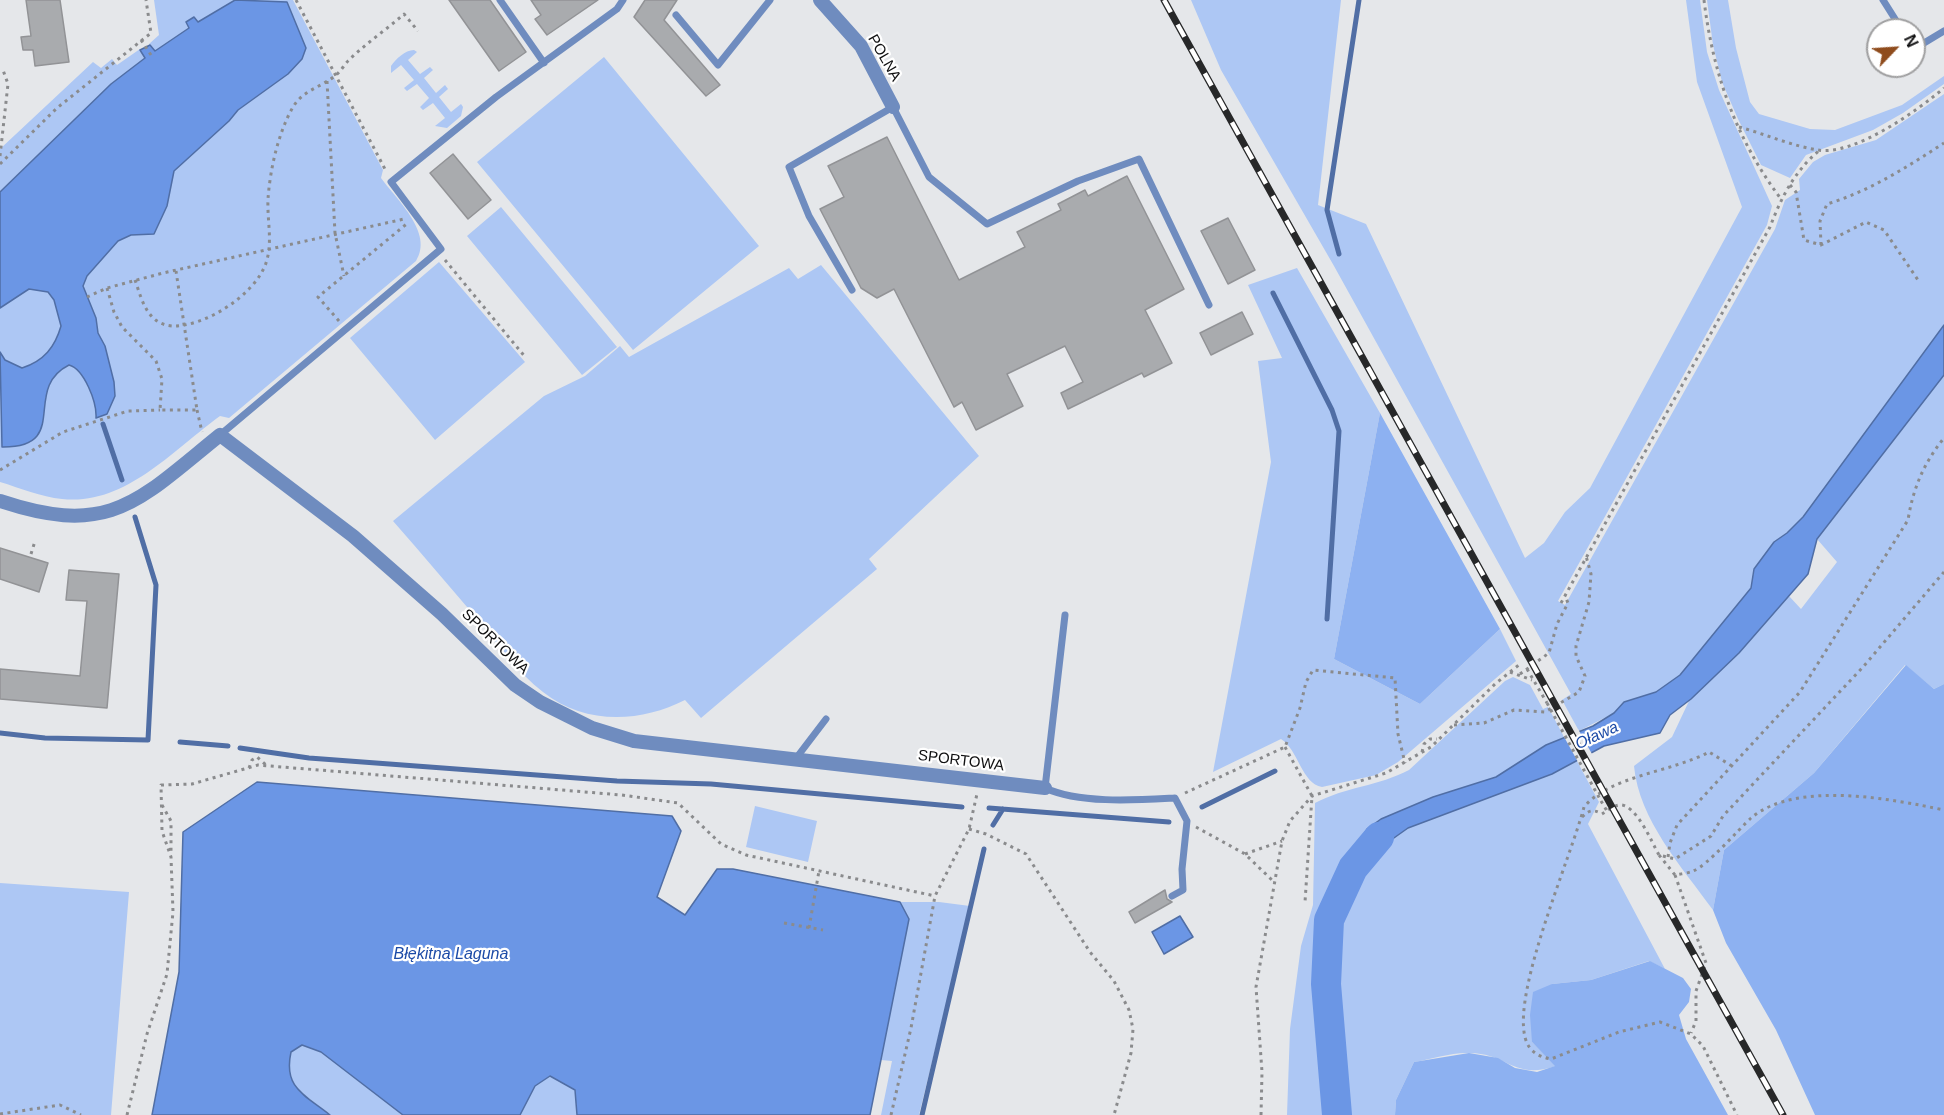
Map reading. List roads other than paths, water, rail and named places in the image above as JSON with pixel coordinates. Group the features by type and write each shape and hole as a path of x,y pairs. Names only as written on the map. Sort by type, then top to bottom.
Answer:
{"street":[{"name":"POLNA","path":"820,0 861,46 893,107"},
{"path":"0,501 51,516 78,517 102,514 121,508 144,496 220,435"},
{"name":"SPORTOWA","path":"220,435 353,536 442,614 515,685 540,702 592,728 634,741 1046,788"}],"lane":[{"path":"500,0 544,63"},
{"path":"220,435 441,249 391,182 617,9 623,0"},
{"path":"676,15 718,65 770,0"},
{"path":"1883,0 1894,18"},
{"path":"1926,42 1944,31"},
{"path":"852,290 809,216 789,167 893,107 929,177 987,224 1078,181 1139,159 1209,305"},
{"path":"1065,615 1046,788 1057,794 1127,800 1175,798 1187,821 1182,869 1183,890 1172,896"},
{"path":"796,758 826,719"}],"water":[{"path":"235,0 287,2 306,48 302,59 288,74 238,110 174,171 167,206 154,234 131,235 118,241 87,276 83,286 96,318 98,333 105,346 114,382 115,396 107,414 96,418 94,404 84,379 75,368 69,365 55,375 48,388 41,428 35,438 23,445 2,447 0,352 5,360 22,368 30,365 52,347 61,326 54,300 48,292 29,289 0,308 0,192 111,84 145,58 140,50 150,45 155,51 189,28 186,22 194,17 198,22"},
{"path":"1944,325 1944,375 1817,539 1808,574 1739,653 1691,699 1670,715 1660,733 1604,746 1552,774 1408,828 1377,850 1360,873 1347,864 1367,829 1381,819 1433,797 1496,777 1546,745 1593,726 1614,713 1624,702 1656,692 1680,675 1751,588 1754,569 1774,542 1803,517"},
{"name":"Błękitna Laguna","path":"257,782 672,816 681,831 657,897 685,915 717,869 733,869 900,902 909,919 870,1115 577,1115 575,1090 550,1076 535,1086 520,1115 403,1115 321,1052 302,1045 291,1052 289,1064 293,1082 298,1090 330,1115 152,1115 179,972 183,832"},
{"path":"1180,916 1193,937 1164,954 1152,932"}],"waterway":[{"path":"1339,254 1327,210 1359,0"},
{"path":"1273,293 1332,410 1339,431 1327,619"},
{"path":"103,424 122,480"},
{"path":"0,733 45,738 148,740 156,585 135,517"},
{"path":"180,742 228,746"},
{"path":"240,748 309,758 617,781 711,784 962,807"},
{"path":"1202,807 1275,771"},
{"path":"989,808 1169,822"},
{"path":"993,825 1003,809"},
{"name":"Oława","path":"1337,1115 1326,984 1329,920 1353,868 1379,837"},
{"path":"922,1115 984,849"}],"railway":[{"path":"1164,0 1783,1115"}]}
